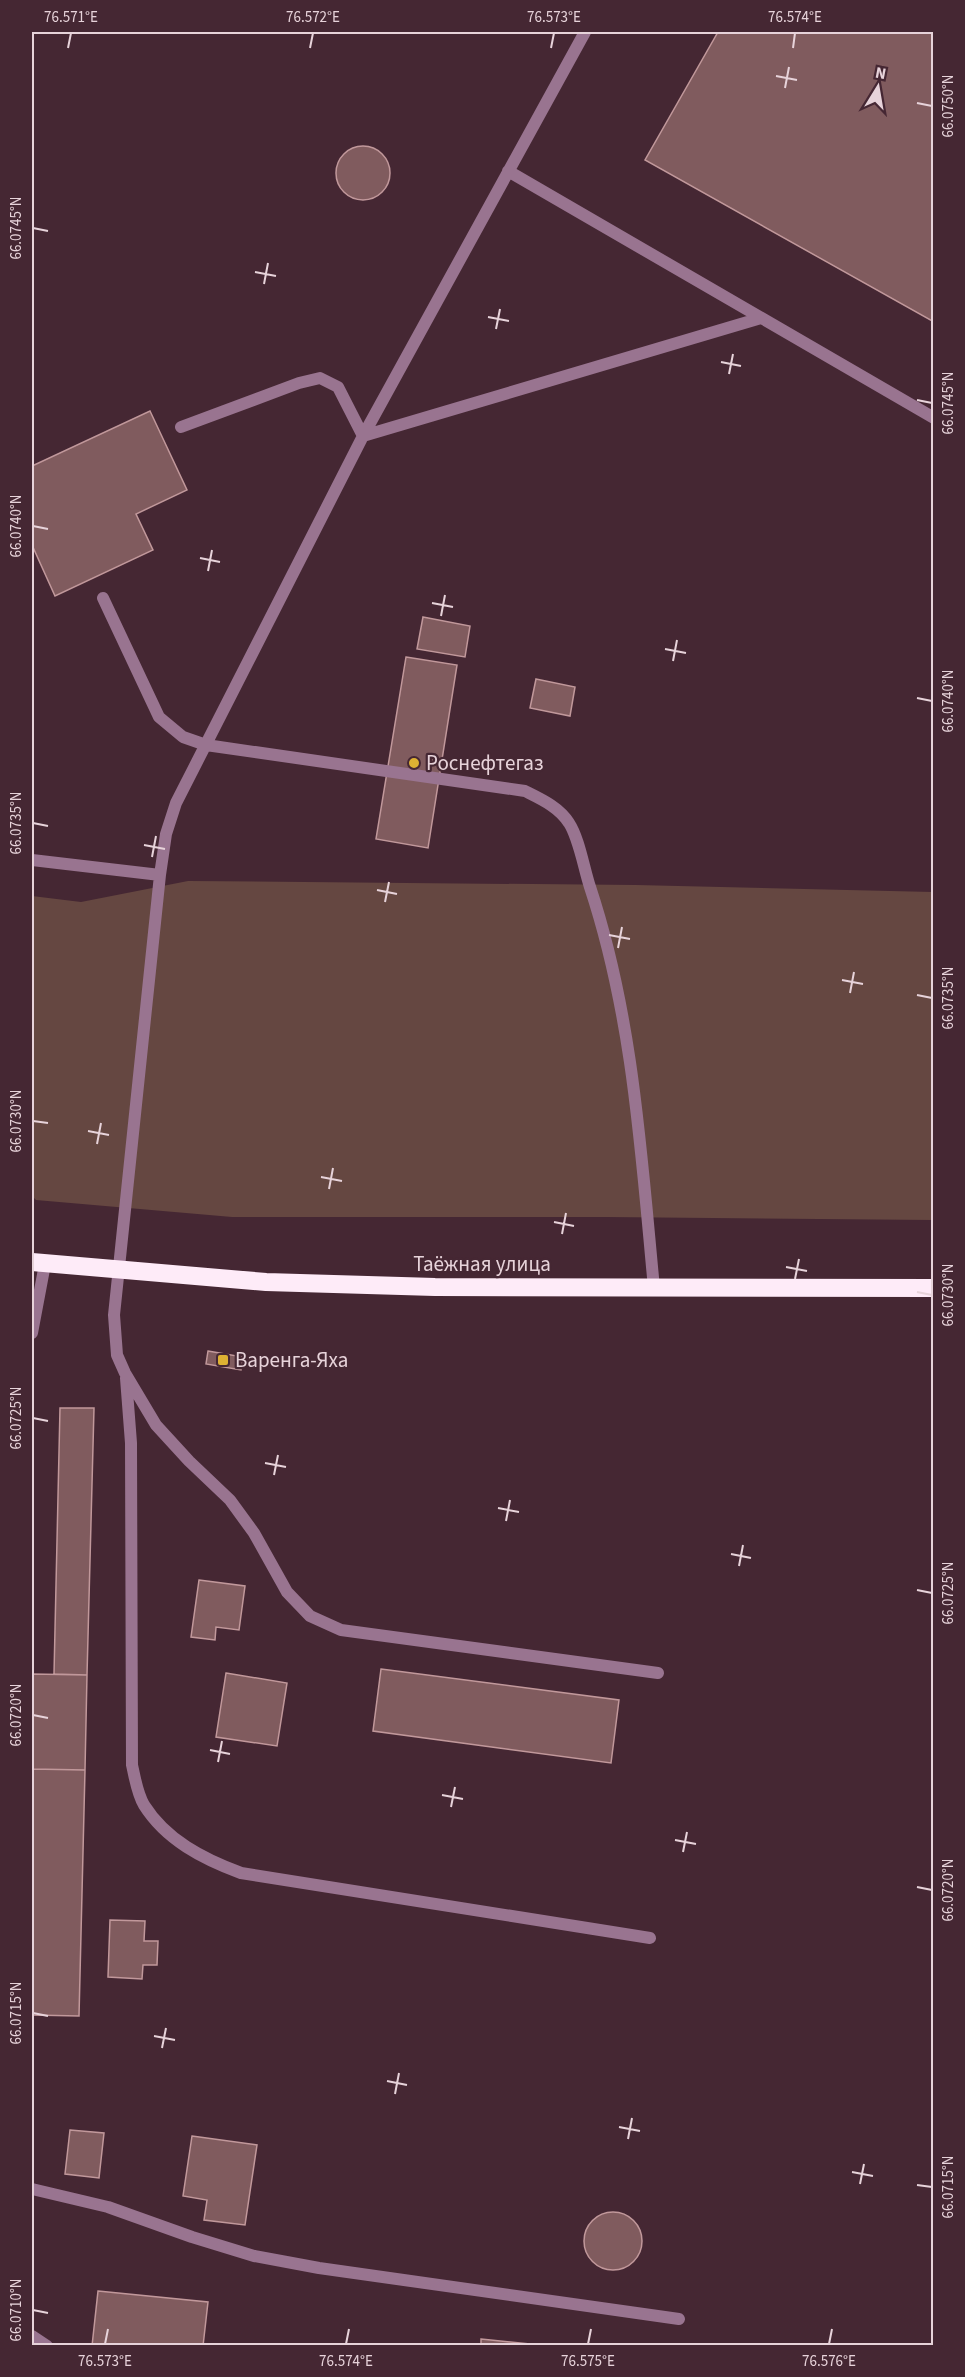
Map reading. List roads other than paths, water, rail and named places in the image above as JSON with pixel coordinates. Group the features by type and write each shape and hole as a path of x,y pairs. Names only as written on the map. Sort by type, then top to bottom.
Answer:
{"highway":[{"name":"Таёжная улица","path":"38,1263 266,1282 435,1287 933,1288"}],"lane":[{"path":"585,32 363,436 176,803 166,834 160,875 117,1271 115,1332 117,1355 156,1425 176,1448 230,1500 254,1533 287,1592 310,1616 341,1629 658,1673"},
{"path":"508,171 933,418"},
{"path":"363,436 761,318"},
{"path":"181,427 299,382 320,378 338,387 363,436"},
{"path":"103,598 159,717 183,737 206,745 525,792 549,803 569,823 605,931 622,1004 634,1081 654,1288"},
{"path":"32,860 160,875"},
{"path":"32,1333 38,1263"},
{"path":"125,1373 131,1443 132,1765 144,1805 174,1838 203,1859 241,1873 650,1938"},
{"path":"32,2189 108,2207 254,2256 319,2268 679,2319"},
{"path":"32,2336 47,2346"}],"place":[{"name":"Роснефтегаз","path":"414,763"},
{"name":"Варенга-Яха","path":"223,1360"}]}
